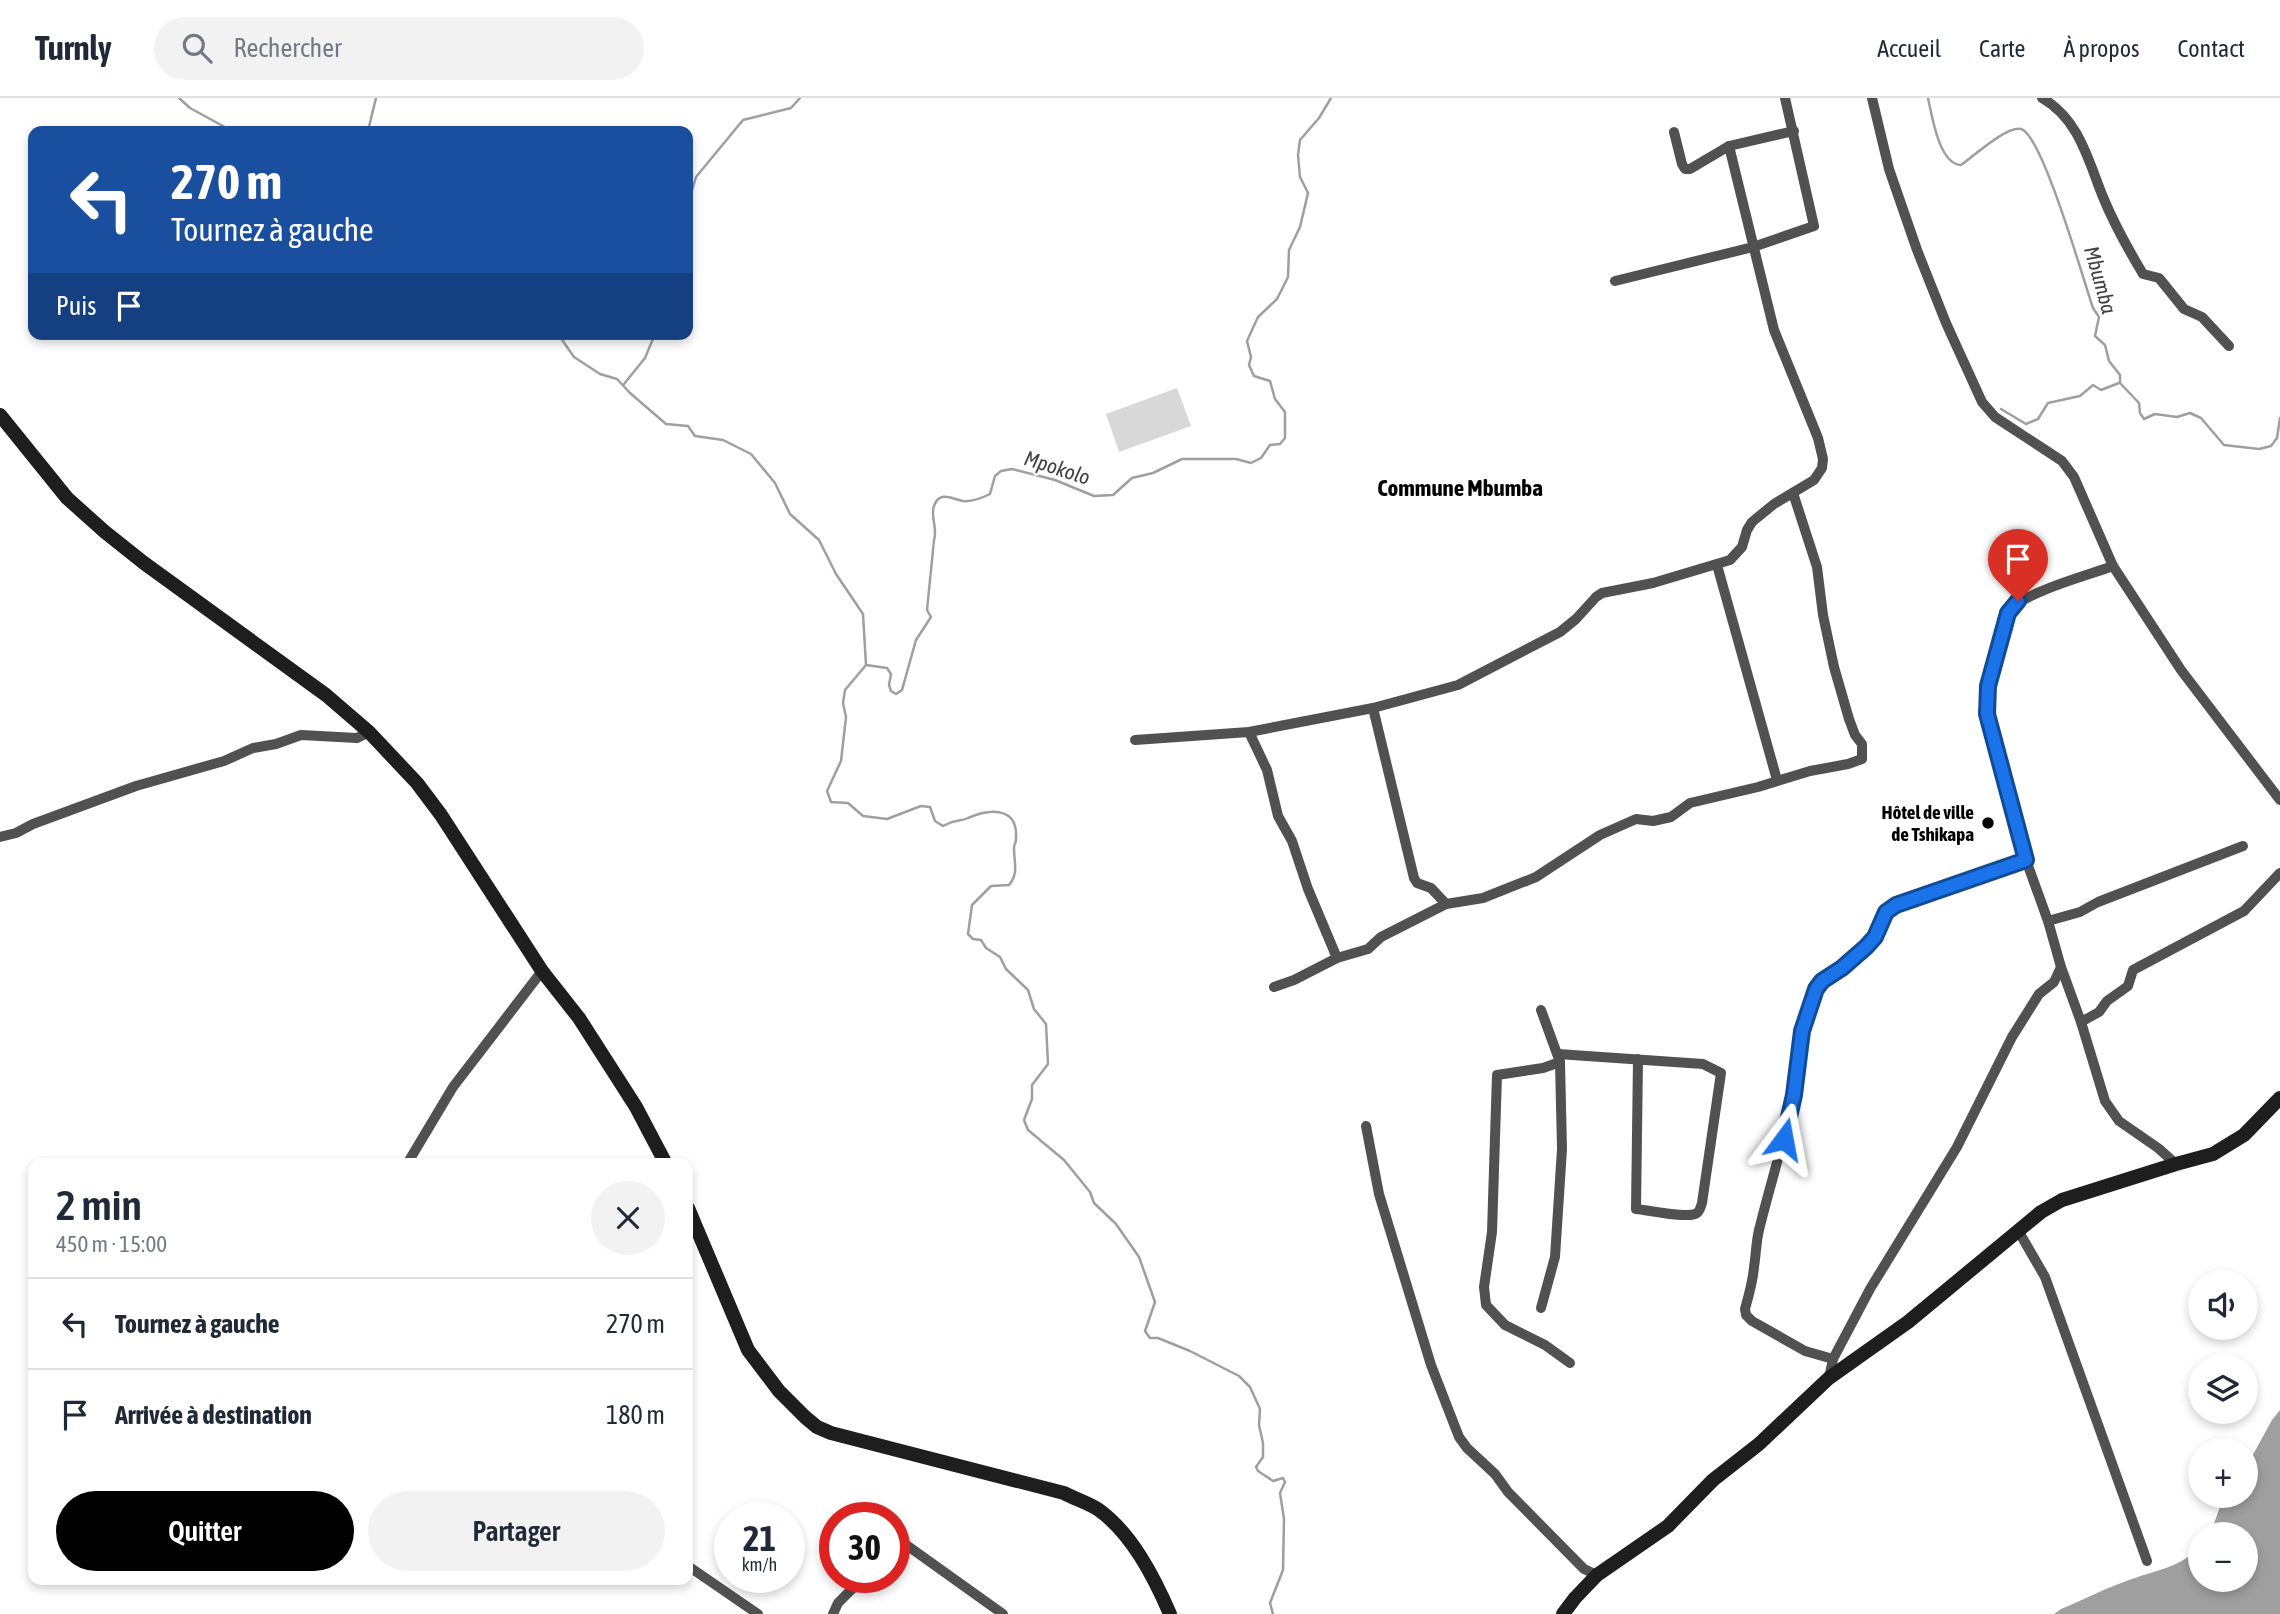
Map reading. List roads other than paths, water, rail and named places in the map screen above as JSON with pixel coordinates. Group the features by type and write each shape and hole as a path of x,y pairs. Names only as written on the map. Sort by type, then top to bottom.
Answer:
{"main road":[{"path":"0,415 67,498 144,563 326,695 369,732 417,783 441,815 542,971 586,1029 636,1107 659,1158"},
{"path":"1563,1614 1598,1575 1668,1526 1713,1480 1759,1444 1829,1378 1908,1322 2041,1212 2062,1200 2213,1154 2244,1135 2280,1098"},
{"path":"693,1220 748,1350 779,1391 817,1427 831,1433 1064,1493 1098,1510 1128,1539 1158,1587 1170,1614"}],"street":[{"path":"1615,281 1753,247 1814,226 1786,98"},
{"path":"1872,98 1889,169 1917,250 1946,324 1982,402 1995,416 2062,461 2074,477 2113,566 2181,670 2280,800"},
{"path":"2042,98 2069,120 2089,159 2127,249 2143,274 2159,278 2184,309 2202,317 2229,346"},
{"path":"1674,132 1682,164 1685,169 1690,169 1729,146 1794,131"},
{"path":"1135,740 1249,732 1373,708 1458,685 1534,648 1560,632 1602,593 1653,583 1730,560 1742,547 1746,530 1752,522 1814,480 1822,468 1823,459 1814,428 1774,330 1729,146"},
{"path":"1274,987 1337,958 1368,949 1381,937 1446,904 1483,898 1536,877 1600,835 1636,818 1653,821 1671,817 1690,803 1758,788 1777,780 1862,759 1863,751 1849,719 1834,667 1823,615 1818,567 1793,493"},
{"path":"1717,565 1777,780"},
{"path":"2113,566 2018,601 2008,613 1988,686 1987,714 2026,860 2105,1101 2119,1121 2176,1164"},
{"path":"1373,708 1414,878 1417,883 1437,892 1446,904"},
{"path":"0,836 16,833 33,824 136,786 224,761 253,748 276,744 301,735 329,734 357,738 369,732"},
{"path":"1249,732 1267,770 1278,816 1292,841 1308,889 1337,958"},
{"path":"2048,921 2080,912 2098,902 2244,846"},
{"path":"1833,1359 1805,1351 1752,1321 1745,1309 1754,1270 1758,1233 1779,1161 1794,1095 1802,1031 1816,989 1822,981 1866,947 1875,937 1886,912 1896,905 2026,860"},
{"path":"2081,1022 2099,1012 2108,1001 2128,986 2133,970 2244,911 2280,873"},
{"path":"1829,1378 1833,1359 1870,1289 1957,1147 2012,1037 2039,994 2054,982 2061,967"},
{"path":"412,1158 453,1087 542,971"},
{"path":"1541,1010 1559,1058 1562,1149 1555,1257 1541,1308"},
{"path":"1570,1363 1545,1345 1504,1325 1486,1305 1484,1287 1492,1232 1497,1074 1543,1068 1559,1058 1637,1059 1703,1064 1721,1073 1702,1203 1696,1214 1636,1209 1637,1059"},
{"path":"1366,1126 1378,1194 1431,1365 1459,1437 1495,1474 1507,1492 1584,1569 1598,1575"},
{"path":"2018,1232 2045,1278 2147,1561"},
{"path":"910,1548 1003,1614"},
{"path":"693,1569 758,1614"},
{"path":"833,1614 838,1603 848,1593"}],"waterway":[{"path":"179,98 190,108 223,126"},
{"path":"369,126 376,98"},
{"path":"693,187 696,177 743,120 791,108 800,98"},
{"name":"Mpokolo","path":"866,665 887,668 891,674 891,691 896,694 902,690 916,640 931,617 927,610 935,536 933,510 940,498 966,501 984,497 990,494 995,476 1001,471 1012,469 1055,480 1094,496 1113,495 1132,478 1153,473 1182,459 1236,459 1251,463 1261,458 1270,445 1280,444 1285,438 1285,412 1275,399 1270,381 1254,376 1249,365 1251,357 1247,341 1258,317 1277,299 1288,277 1289,250 1300,227 1308,193 1300,177 1300,140 1319,118 1331,98"},
{"name":"Mbumba","path":"1928,98 1938,138 1953,163 1961,165 1999,137 2015,129 2021,129 2030,137 2051,181 2093,308 2099,317 2095,336 2105,345 2109,361 2120,375 2120,383 2139,403 2144,419 2155,414 2177,417 2190,413 2201,418 2224,445 2259,449 2271,446 2277,438 2280,418"},
{"path":"562,340 574,357 600,374 617,379 666,424 688,426 695,436 723,440 751,454 775,483 790,514 819,540 836,574 863,614 866,665 845,690 843,703 846,717 841,761 827,791 831,802 848,803 863,816 887,819 921,806 930,807 935,821 943,826 993,812 1007,815 1012,820 1016,838 1014,876 1009,885 991,886 972,905 968,934 973,939 981,940 986,948 1000,957 1006,969 1028,990 1034,1009 1046,1024 1048,1064 1032,1085 1032,1099 1024,1120 1028,1130 1064,1160 1090,1192 1094,1203 1116,1224 1139,1257 1155,1302 1145,1331 1150,1338 1158,1338 1190,1351 1239,1376 1250,1387 1260,1409 1259,1425 1263,1443 1263,1457 1256,1467 1273,1481 1283,1478 1285,1482 1280,1493 1284,1519 1283,1570 1270,1603 1273,1614"},
{"path":"624,384 645,358 652,340"},
{"path":"2001,409 2026,424 2038,419 2048,403 2080,396 2093,385 2101,390 2119,383"}],"place":[{"name":"Hôtel de ville de Tshikapa","path":"1988,823"}],"district":[{"name":"Commune Mbumba","path":"1460,488"}]}
